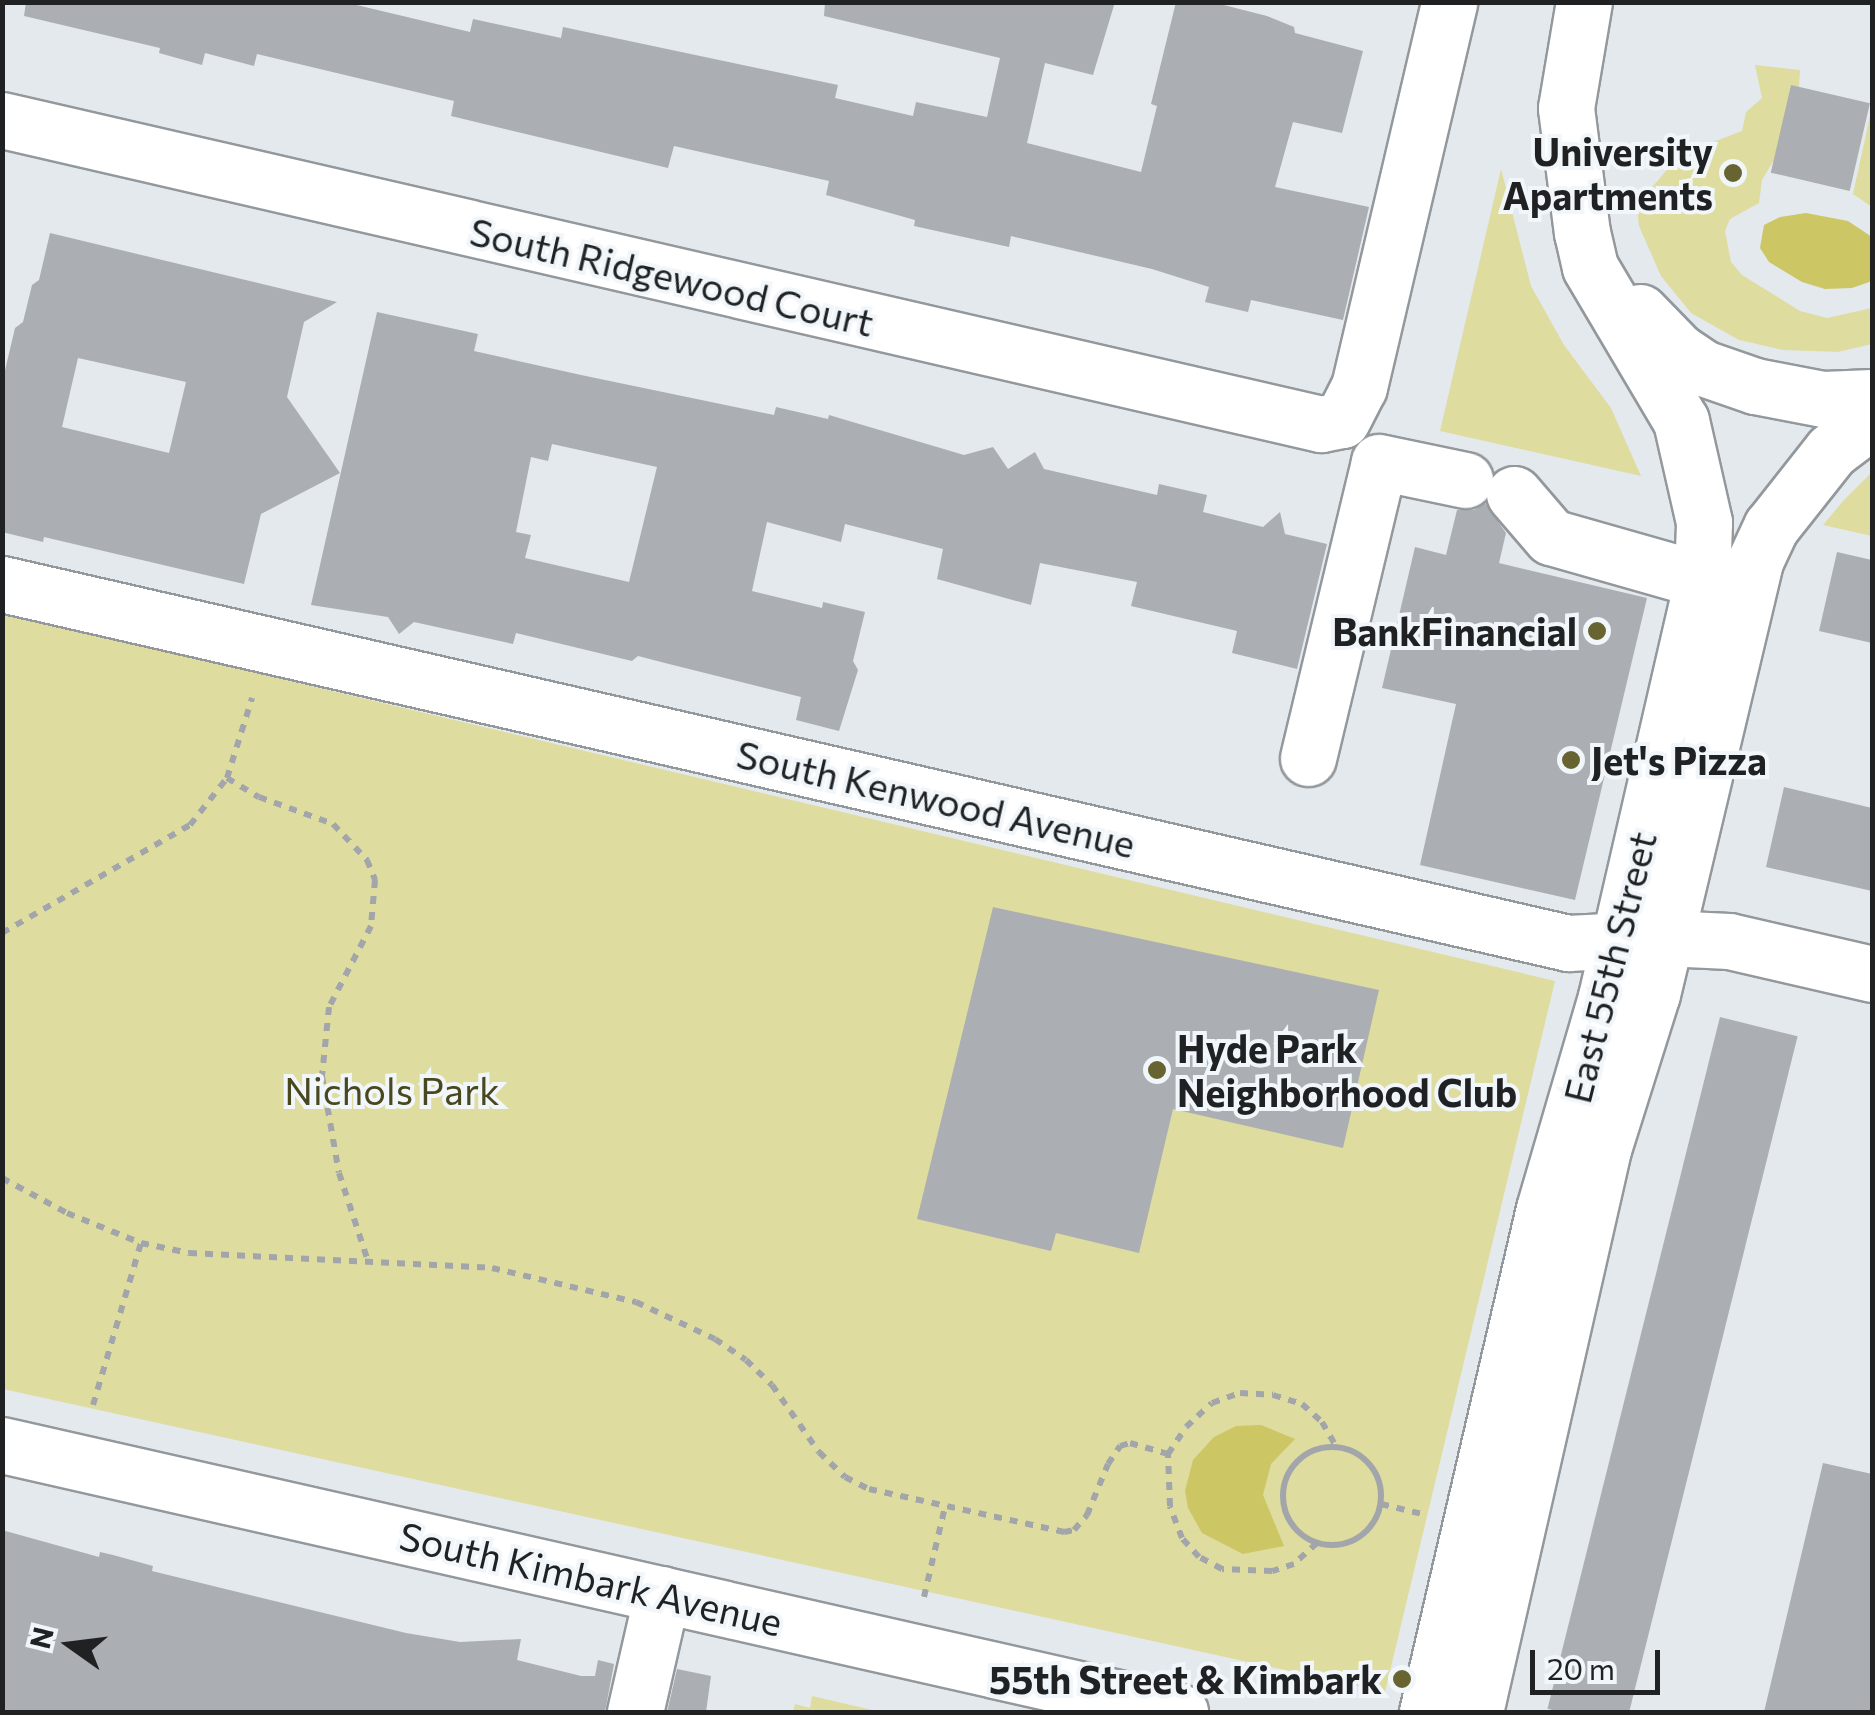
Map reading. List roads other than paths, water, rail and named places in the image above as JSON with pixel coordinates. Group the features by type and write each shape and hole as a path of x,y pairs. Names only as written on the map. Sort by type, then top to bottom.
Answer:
{"street":[{"name":"South Ridgewood Court","path":"2,120 1322,424 1342,420 1359,387 1449,2"},
{"name":"East 55th Street","path":"1475,1712 1603,1149 1642,939 1723,590 1680,421 1590,268 1566,108 1584,2"},
{"path":"1582,233 1608,258 1642,315 1678,352 1703,368 1755,386 1822,399 1872,397"},
{"path":"1308,758 1379,462 1490,488 1551,537 1723,590 1755,560 1770,527 1832,450 1872,420"},
{"name":"South Kenwood Avenue","path":"2,584 1568,943 1642,939 1729,941 1872,974"},
{"name":"East 55th Street","path":"1427,1712 1544,1209 1606,997 1642,939"},
{"name":"South Kimbark Avenue","path":"2,1444 1180,1712"},
{"path":"635,1712 662,1594"}],"place":[{"name":"University Apartments","path":"1733,173"},
{"name":"BankFinancial","path":"1597,631"},
{"name":"Jet's Pizza","path":"1571,760"},
{"name":"Hyde Park Neighborhood Club","path":"1157,1070"},
{"name":"55th Street & Kimbark","path":"1402,1679"}],"park label":[{"name":"Nichols Park","path":"392,1090"}]}
